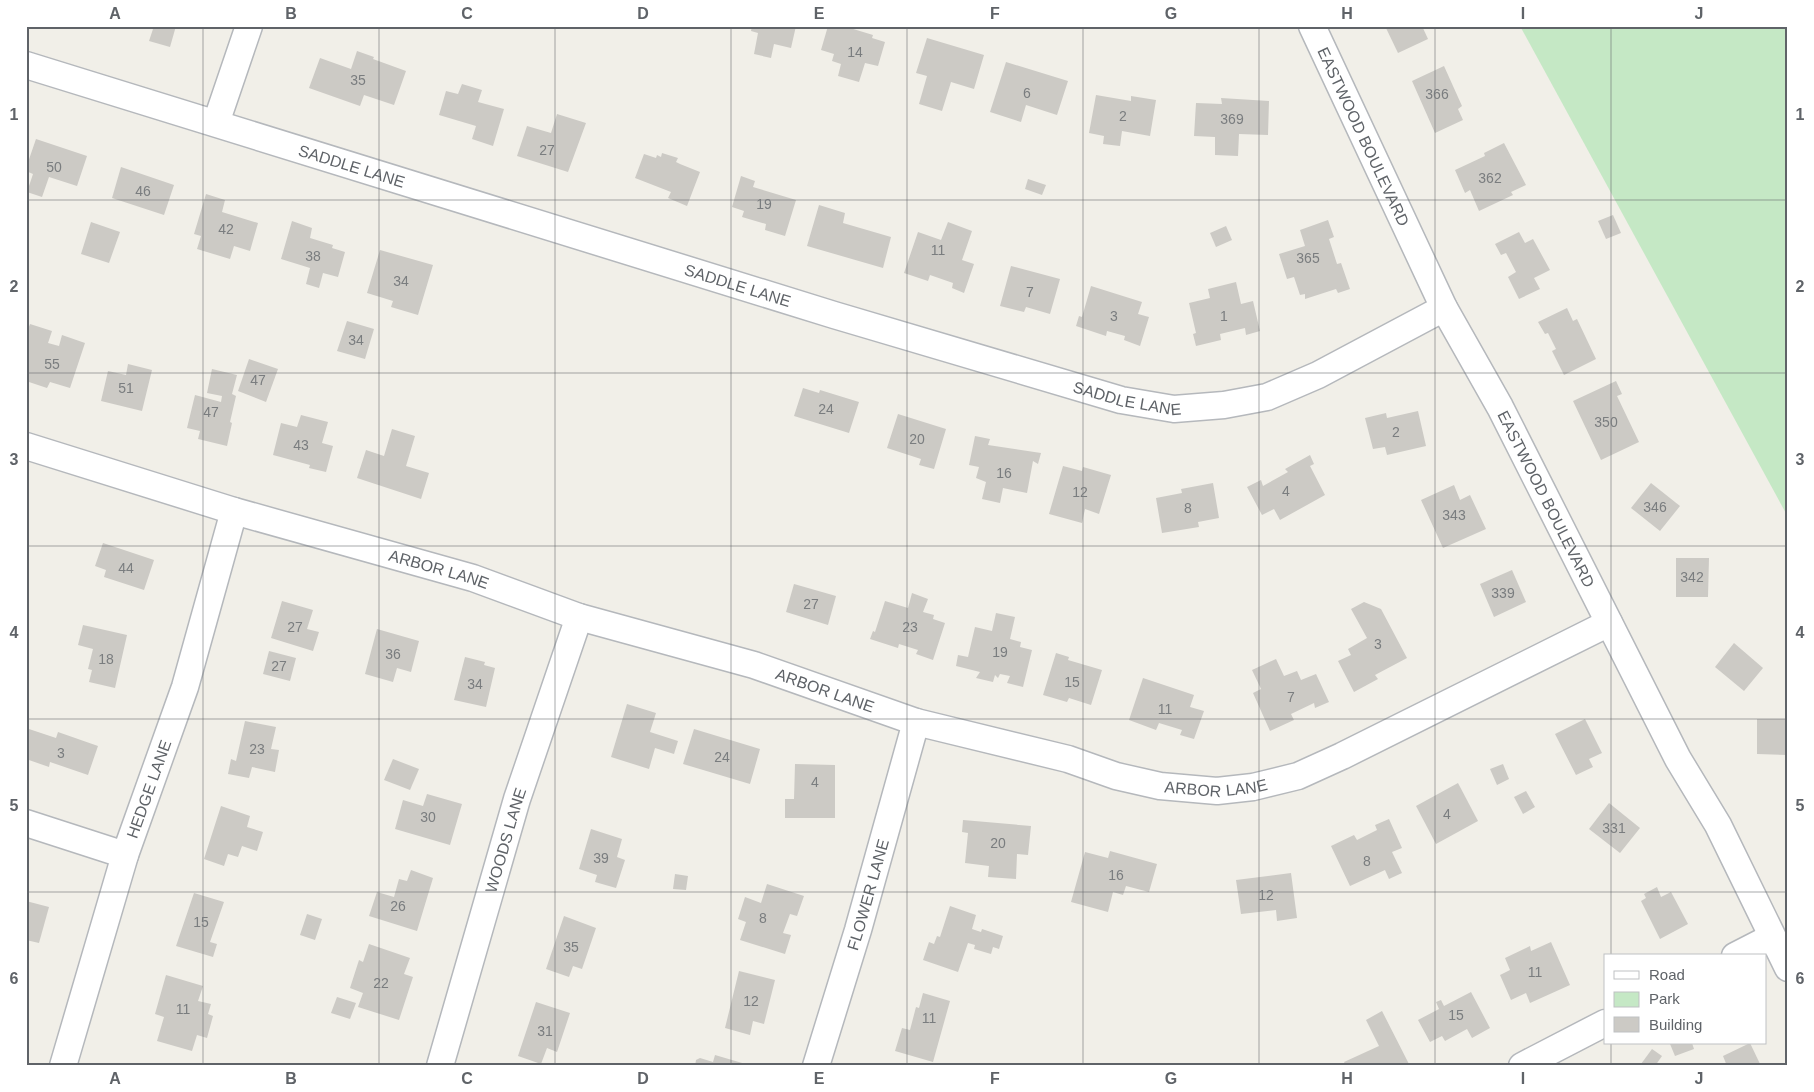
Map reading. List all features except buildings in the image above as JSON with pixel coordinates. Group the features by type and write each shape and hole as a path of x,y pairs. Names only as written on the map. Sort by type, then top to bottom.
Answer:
{"street":[{"path":"216,123 249,26"},
{"name":"EASTWOOD BOULEVARD","path":"1312,26 1444,308 1500,407 1678,759 1718,825 1788,968"},
{"name":"SADDLE LANE","path":"26,65 834,316 1121,400 1174,409 1224,405 1267,397 1318,375 1444,308"},
{"name":"ARBOR LANE","path":"26,446 234,511 473,578 579,617 754,665 916,722 1068,760 1116,776 1160,786 1216,791 1253,787 1298,776 1610,623"},
{"name":"HEDGE LANE","path":"63,1066 125,855 185,687 234,511"},
{"name":"WOODS LANE","path":"440,1066 516,799 579,617"},
{"name":"FLOWER LANE","path":"816,1066 858,930 916,722"},
{"path":"26,823 125,855"},
{"path":"1739,954 1772,937"},
{"path":"1522,1066 1604,1024"}],"green space":[{"path":"1520,26 1788,26 1788,517"}]}
